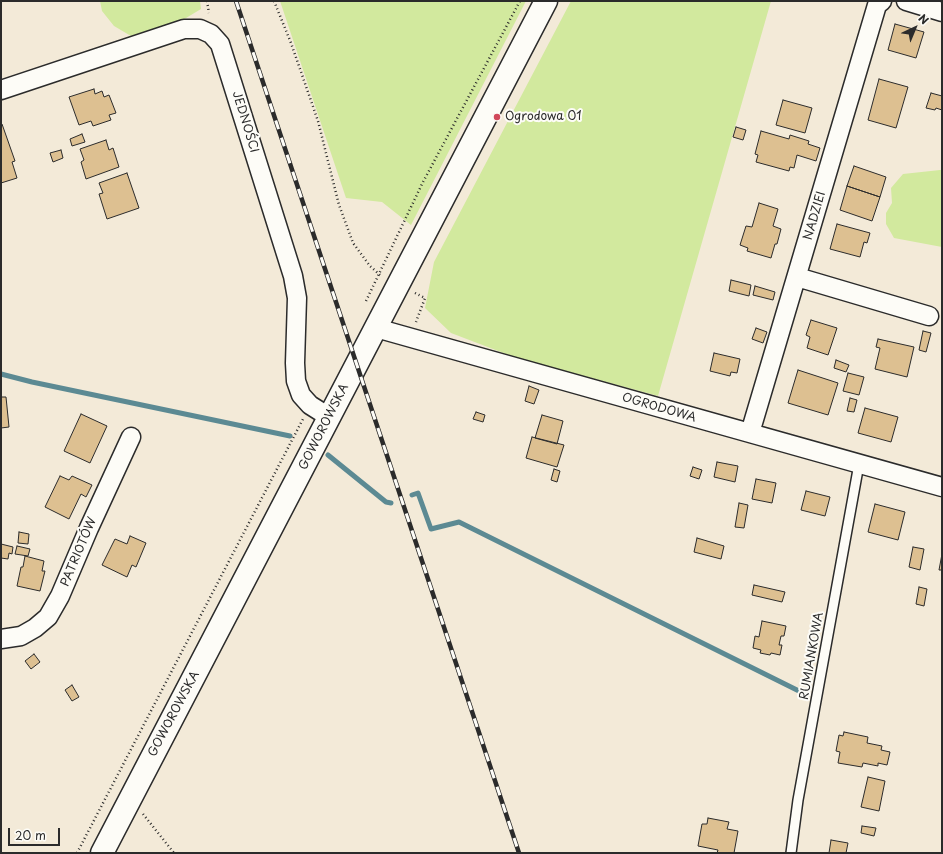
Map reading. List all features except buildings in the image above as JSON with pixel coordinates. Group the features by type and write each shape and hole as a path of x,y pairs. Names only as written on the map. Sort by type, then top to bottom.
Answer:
{"main road":[{"name":"GOWOROWSKA","path":"102,853 546,1"}],"street":[{"name":"NADZIEI","path":"750,433 877,5 882,1"},
{"path":"906,1 942,12"},
{"name":"JEDNOŚCI","path":"1,90 184,28 200,29 211,34 220,44 293,276 298,298 295,363 296,381 301,395 310,404 329,417"},
{"path":"797,277 929,316"},
{"name":"OGRODOWA","path":"376,328 942,487"},
{"name":"PATRIOTÓW","path":"1,639 21,636 35,628 48,617 60,596 89,528 131,437"}],"lane":[{"name":"RUMIANKOWA","path":"791,853 800,793 859,464"}],"path":[{"path":"274,1 291,43 318,121 339,205 353,242 370,266 379,275"},
{"path":"365,303 423,182 520,1"},
{"path":"77,853 310,404"},
{"path":"131,798 174,853"}],"green space":[{"path":"100,1 200,1 201,9 186,18 131,36 114,26 102,11"},
{"path":"280,1 526,1 411,225 382,202 346,198"},
{"path":"571,1 771,1 658,396 514,357 451,333 425,308 434,262"},
{"path":"942,170 942,247 894,238 886,224 886,213 892,203 891,188 903,174"}],"waterway":[{"path":"1,374 32,382 290,436"},
{"path":"328,455 386,502 391,503"},
{"path":"412,495 418,493 431,529 459,522 807,695"}],"railway":[{"path":"236,1 519,853"}],"place":[{"name":"Ogrodowa 01","path":"497,117"}]}
